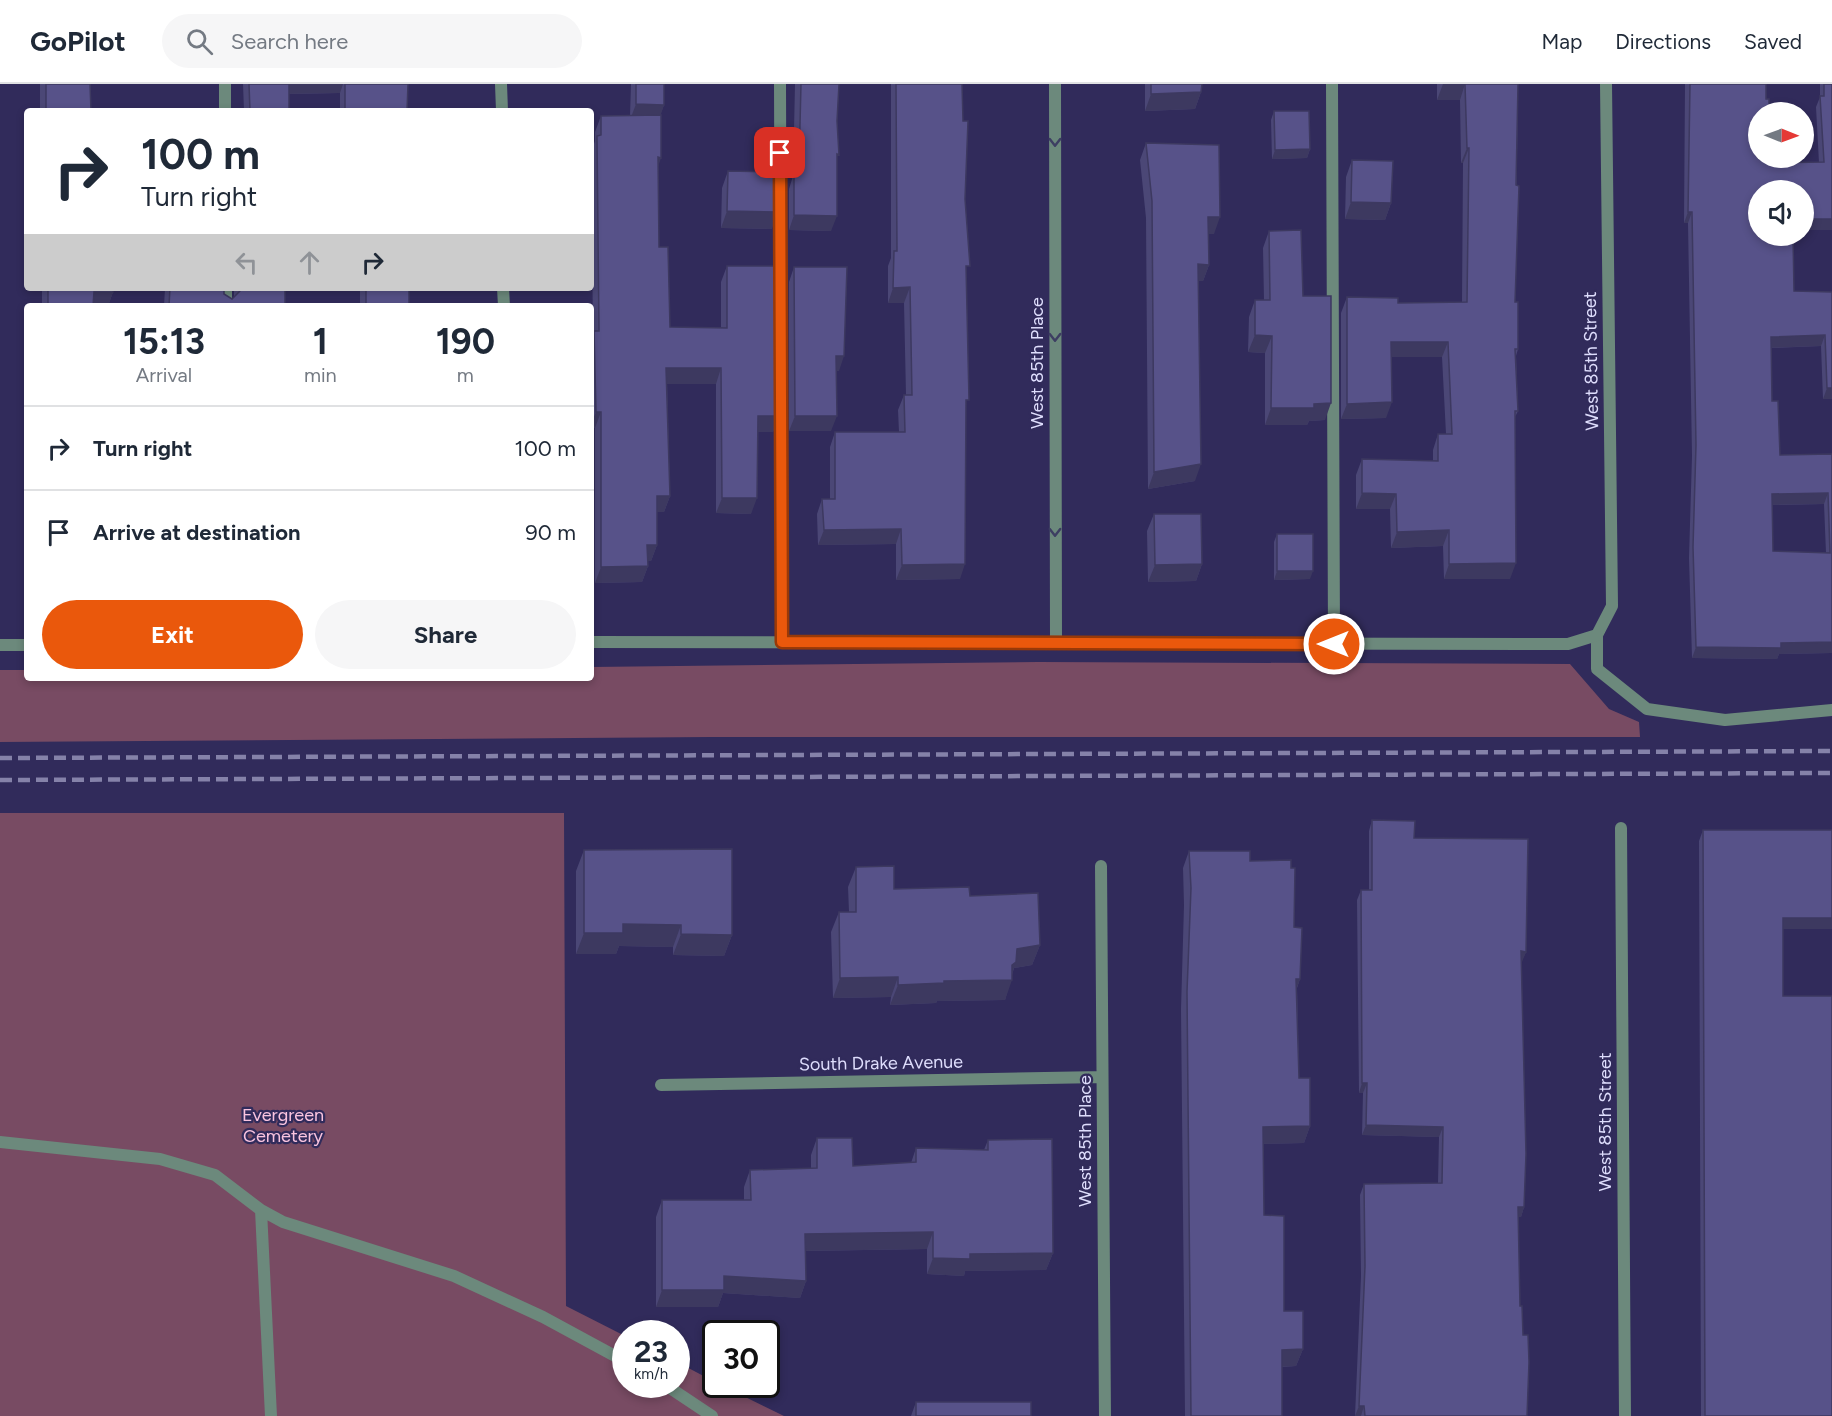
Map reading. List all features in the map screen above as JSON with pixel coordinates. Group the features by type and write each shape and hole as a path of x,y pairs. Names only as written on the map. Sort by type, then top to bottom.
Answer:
{"street":[{"path":"225,84 225,108"},
{"path":"501,84 502,108"},
{"path":"780,84 782,642"},
{"name":"West 85th Place","path":"1055,84 1056,642"},
{"path":"1332,84 1334,644"},
{"name":"West 85th Street","path":"1597,635 1612,606 1606,84"},
{"path":"594,642 1568,644 1597,635 1597,669 1647,709 1725,720 1832,710"},
{"path":"0,645 24,645"},
{"name":"West 85th Street","path":"1621,828 1625,1416"},
{"name":"West 85th Place","path":"1101,866 1105,1416"},
{"name":"South Drake Avenue","path":"661,1085 1102,1077"},
{"path":"0,1142 160,1159 215,1175 261,1210 283,1222 454,1276 543,1317 612,1354"},
{"path":"261,1210 271,1416"},
{"path":"685,1398 712,1416"}],"green space":[{"path":"1038,662 1570,664 1609,709 1639,722 1640,737 711,737 0,742 0,670 24,670 24,681 594,681 594,667"},
{"name":"Evergreen Cemetery","path":"0,813 564,813 566,1306 612,1329 612,1398 690,1398 690,1369 702,1375 702,1398 747,1398 784,1416 0,1416"}],"building":[{"path":"46,84 90,84 91,108 46,108"},
{"path":"249,84 289,84 289,108 250,108"},
{"path":"345,84 408,84 407,108 345,108"},
{"path":"636,84 664,84 664,105 636,104"},
{"path":"801,84 839,84 837,216 794,215 794,174 797,174 799,165"},
{"path":"896,84 962,84 963,121 968,121 965,199 970,266 966,266 969,400 966,400 965,564 902,565 901,529 824,530 822,499 835,499 835,432 905,432 904,395 912,395 910,287 893,288 894,251 897,251"},
{"path":"1151,84 1202,84 1201,92 1151,94"},
{"path":"1465,84 1518,84 1516,185 1519,186 1515,302 1518,302 1518,349 1515,349 1518,411 1515,411 1516,563 1449,564 1449,530 1397,532 1396,494 1362,493 1362,459 1438,461 1438,434 1452,434 1448,342 1391,342 1392,402 1347,404 1347,297 1398,298 1398,303 1467,302 1469,148 1467,148"},
{"path":"1690,84 1766,84 1766,99 1769,99 1769,102 1748,102 1748,168 1814,168 1814,162 1824,162 1820,96 1824,96 1824,84 1832,84 1832,219 1814,219 1814,180 1748,180 1748,246 1793,246 1794,291 1832,292 1832,388 1827,388 1825,335 1771,337 1772,401 1778,401 1780,455 1832,454 1832,642 1781,643 1781,648 1696,647 1693,547 1696,445 1692,212 1688,212","holes":["1828,493 1830,553 1773,551 1772,494"]},
{"path":"1274,111 1309,111 1310,149 1275,150"},
{"path":"661,115 661,158 658,157 659,247 668,247 670,327 727,328 727,266 778,266 779,416 758,416 757,498 722,498 721,368 666,368 670,496 657,496 657,545 647,545 648,566 601,567 601,412 596,412 594,331 599,331 597,136 601,135 601,116"},
{"path":"1146,143 1219,145 1220,217 1208,217 1209,265 1198,264 1201,464 1154,472 1152,201"},
{"path":"1352,160 1393,161 1391,203 1351,202"},
{"path":"728,171 778,172 778,212 727,211"},
{"path":"1301,230 1303,296 1331,296 1331,403 1314,404 1314,408 1271,408 1272,336 1255,335 1255,300 1270,300 1269,231"},
{"path":"794,267 847,267 844,356 836,356 837,416 795,416"},
{"path":"48,291 113,291 94,292 93,303 48,303"},
{"path":"170,291 224,291 224,294 232,299 240,291 285,291 285,303 169,303"},
{"path":"366,291 409,291 409,303 366,303"},
{"path":"1154,514 1201,514 1202,564 1155,565"},
{"path":"1277,534 1313,534 1313,571 1277,571"},
{"path":"1372,820 1415,821 1414,838 1528,839 1526,952 1521,951 1526,1154 1524,1207 1518,1207 1520,1306 1522,1306 1523,1335 1528,1335 1527,1416 1365,1416 1364,1406 1359,1406 1365,1266 1364,1184 1442,1183 1443,1127 1366,1125 1367,1083 1362,1083 1361,890 1372,890"},
{"path":"1703,830 1832,830 1832,918 1783,918 1783,996 1832,996 1832,1416 1705,1416"},
{"path":"732,849 732,935 681,934 681,925 623,924 623,933 584,933 584,850"},
{"path":"1189,851 1250,851 1250,861 1291,860 1291,868 1295,868 1294,927 1302,928 1300,979 1296,979 1299,1078 1310,1078 1310,1126 1263,1127 1264,1215 1284,1216 1284,1311 1303,1311 1303,1349 1282,1350 1282,1416 1191,1416 1187,992 1191,888"},
{"path":"894,866 894,889 969,887 970,896 1038,893 1040,945 1017,949 1016,962 1012,965 1012,980 944,981 944,983 898,985 898,977 840,978 839,912 856,912 856,867"},
{"path":"817,1138 852,1138 853,1166 916,1162 916,1148 988,1150 988,1140 1052,1139 1053,1253 970,1254 970,1259 933,1258 933,1232 805,1234 806,1281 724,1276 724,1290 662,1290 662,1200 751,1200 750,1170 817,1168"},
{"path":"916,1402 1031,1402 1031,1416 916,1416"}],"railway":[{"path":"0,758 1832,751"},
{"path":"0,780 1832,773"}],"route":[{"path":"780,153 782,642 1334,644"}]}
